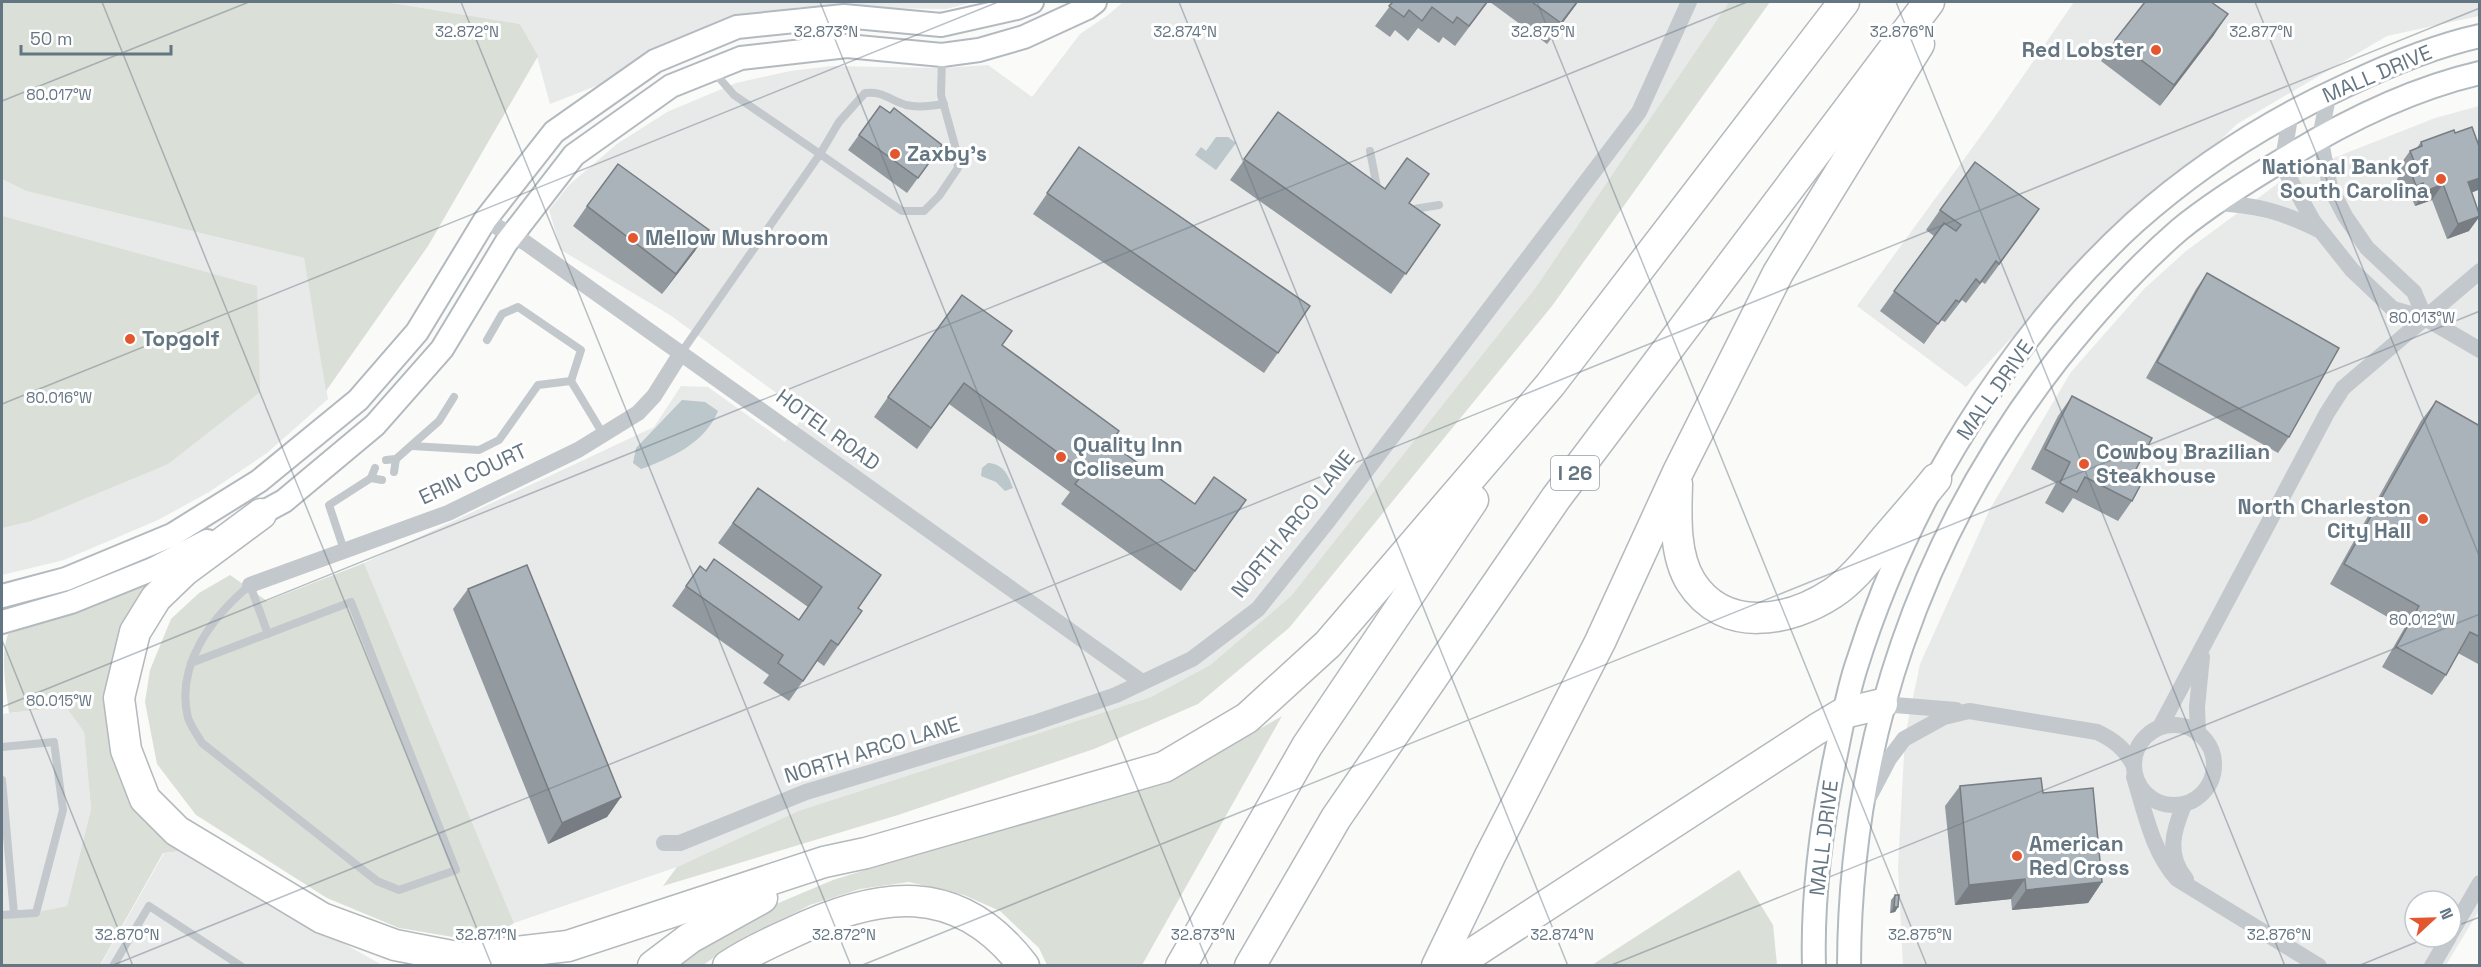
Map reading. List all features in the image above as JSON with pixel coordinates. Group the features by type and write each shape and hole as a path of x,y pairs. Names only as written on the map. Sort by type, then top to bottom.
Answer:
{"highway":[{"path":"261,514 184,572 156,598 135,632 119,698 126,750 145,799 177,831 322,918 395,945 462,958 568,946 824,862 866,853 1164,767 1247,718 1328,644 1550,385 1845,2"},
{"name":"I 26","path":"1250,966 1336,818 1556,498 1929,2"},
{"path":"1437,966 1490,856 1600,642 1678,472 1778,273 1945,2"},
{"path":"1181,966 1307,746 1550,385"},
{"path":"1678,472 1676,514 1679,547 1691,582 1708,600 1727,613 1750,618 1788,615 1833,593 1860,570 1936,479"},
{"path":"1454,966 1844,713 1882,704"},
{"path":"653,966 690,938 756,900 866,853"},
{"path":"728,966 806,925 842,912 897,899 953,909 981,922 1006,942 1024,966"}],"street":[{"path":"2,596 66,579 172,535 260,481 358,400 417,332 485,220 554,132 655,61 737,27 844,16 941,25 1017,8 1032,2"},
{"path":"2,622 71,602 153,569 284,501 375,424 442,349 513,234 574,154 671,86 741,58 848,46 942,55 979,50 1024,37 1087,8 1095,2"},
{"name":"NORTH ARCO LANE","path":"664,843 680,843 806,792 1034,723 1116,695 1192,659 1258,609 1328,521 1639,112 1689,2"},
{"name":"MALL DRIVE","path":"1814,966 1817,872 1827,797 1844,713 1856,668 1875,611 1903,545 1936,479 1974,416 2018,353 2061,298 2111,245 2169,194 2207,165 2291,112 2329,93 2381,69 2457,41 2480,36"},
{"name":"MALL DRIVE","path":"1849,966 1851,891 1859,816 1882,704 1924,584 1954,519 2032,392 2076,336 2127,279 2179,230 2214,203 2320,137 2400,98 2480,73"},
{"path":"2329,93 2320,137 2330,187 2345,216 2367,248 2414,292 2425,318"},
{"path":"2291,112 2283,159 2288,176 2320,230 2352,270 2393,309 2425,318 2480,350"},
{"path":"2214,203 2250,205 2288,214 2320,230"},
{"name":"HOTEL ROAD","path":"485,220 513,234 1142,682"},
{"path":"2319,966 2196,892 2177,879 2164,865 2156,848 2134,770 2136,750 2143,738 2160,727 2327,413 2343,388 2480,271"},
{"name":"ERIN COURT","path":"250,585 448,513 578,450 638,413 654,396 681,353"},
{"path":"2198,734 2197,708 2203,648"},
{"path":"1882,704 1969,711 2097,732 2115,741 2126,752 2140,788 2149,797 2160,804 2184,805 2196,799 2206,790 2212,780 2214,767 2212,753 2206,740 2198,734 2182,726 2160,727"},
{"path":"1859,816 1889,759 1904,739 1944,717 1969,711"},
{"path":"2184,805 2174,828 2172,843 2178,870 2196,892"},
{"path":"2463,912 2480,883"},
{"path":"2432,966 2442,949"}],"lane":[{"path":"712,69 734,95 902,211 924,211 939,196 958,168 957,153 941,95 942,55"},
{"path":"681,353 840,122 865,93 878,92 906,105 923,107 944,104"},
{"path":"1370,151 1377,187 1383,191"},
{"path":"1406,208 1409,211 1439,206"},
{"path":"487,340 502,314 518,307 581,350 571,381 603,434"},
{"path":"412,446 479,450 499,440 538,385 571,381"},
{"path":"386,460 396,459 439,421 454,397"},
{"path":"394,472 396,459"},
{"path":"344,550 329,505 371,478 375,468"},
{"path":"371,478 382,480"},
{"path":"191,663 351,602 456,870 399,890 377,881 202,743 189,720 185,689 191,663 206,631 235,597 250,585 268,633"},
{"path":"2,747 54,742 63,810 36,913 2,915"},
{"path":"2,780 14,914"},
{"path":"113,966 149,906 241,966"}],"shaded area":[{"path":"2,2 386,2 520,24 538,56 428,246 326,391 304,258 26,191 2,179"},
{"path":"386,2 973,2 946,9 798,7 550,104 536,53 520,24"},
{"path":"1123,2 1729,2 1536,287 1291,596 1210,665 1151,697 798,811 677,867 514,923 364,563 654,427 681,386 708,387 785,442 805,414 670,315 561,250 549,210 570,184 617,144 667,112 736,83 790,71 832,66 941,68 988,65 1032,97 1080,34"},
{"path":"1729,2 1770,2 1552,306 1289,628 1198,704 1094,749 898,815 663,886 677,867 798,811 1151,697 1210,665 1291,596 1536,287"},
{"path":"2074,2 2479,2 2479,16 2387,36 2237,124 2138,220 2127,213 1966,387 1857,306 1999,111"},
{"path":"2479,106 2480,909 2463,937 2463,889 2403,889 2403,949 2456,949 2446,965 1903,966 1898,867 1905,736 1920,664 1990,509 2071,372 2144,289 2186,251 2288,176 2435,118"},
{"path":"1216,137 1228,137 1236,143 1216,170 1195,155 1201,147 1206,151"},
{"name":"Topgolf","path":"2,179 26,191 304,258 328,399 267,453 209,492 158,520 64,560 2,575"},
{"name":"Topgolf","path":"2,216 257,286 260,392 168,464 31,521 2,528"},
{"path":"682,400 705,402 718,411 705,432 696,441 664,460 641,469 633,463 636,448"},
{"path":"988,463 998,465 1004,471 1013,488 1005,491 996,482 981,476 982,468"},
{"path":"364,563 514,923 498,933 471,940 399,928 327,898 196,815 157,764 145,702 150,670 171,619 199,593 230,575 267,601"},
{"path":"171,568 120,640 155,823 180,851 163,853 100,965 2,966 2,919 67,906 91,809 84,732 66,707 9,713 4,662 8,634 100,603"},
{"path":"66,707 84,732 91,809 67,906 2,919 2,714"},
{"path":"1282,716 1142,965 1047,965 1039,948 1000,911 964,895 909,882 860,889 810,905 728,948 703,965 670,966 762,910 833,880 1175,774 1213,756"},
{"path":"180,851 382,965 100,966 164,853"},
{"path":"1739,870 1773,925 1777,965 1592,965"}],"building":[{"path":"1393,2 1487,2 1469,26 1457,17 1453,23 1432,7 1422,21 1409,10 1404,17 1389,6"},
{"path":"1532,2 1577,2 1561,23"},
{"path":"2145,2 2211,2 2228,14 2174,85 2115,40"},
{"path":"880,106 890,113 894,108 942,145 918,178 859,135"},
{"path":"1278,112 1385,189 1407,158 1429,174 1409,203 1440,225 1406,274 1244,159"},
{"path":"2472,127 2480,149 2480,178 2468,182 2480,216 2458,224 2443,184 2426,191 2423,183 2416,186 2408,164 2414,161 2410,151 2422,146 2421,142 2454,130 2455,133"},
{"path":"1079,147 1310,306 1278,353 1047,193"},
{"path":"1975,162 2039,209 1999,264 1996,261 1980,283 1976,279 1959,302 1956,300 1938,324 1894,291 1944,223 1956,231 1961,225 1940,210"},
{"path":"618,164 709,230 676,274 587,206"},
{"path":"2207,273 2339,348 2289,437 2157,362"},
{"name":"Quality Inn Coliseum","path":"962,295 1012,331 1002,345 1119,431 1110,443 1195,504 1214,477 1246,500 1195,571 1075,484 1084,472 964,383 931,428 888,397"},
{"path":"2072,396 2152,438 2131,479 2141,484 2132,501 2085,477 2077,492 2060,483 2070,462 2045,449"},
{"name":"North Charleston City Hall","path":"2436,401 2480,426 2480,637 2470,632 2446,675 2396,647 2419,606 2344,564"},
{"path":"758,488 881,575 858,608 862,611 838,645 831,640 803,681 778,663 783,655 686,586 700,566 706,571 714,559 799,620 822,587 733,523"},
{"path":"527,565 621,797 562,823 468,589"},
{"name":"American Red Cross","path":"2041,778 2043,793 2093,788 2102,882 2026,890 2025,879 1969,885 1960,786"},
{"path":"1895,895 1899,895 1898,907 1894,907"}],"place":[{"name":"Red Lobster","path":"2156,50"},
{"name":"Zaxby's","path":"895,154"},
{"name":"National Bank of South Carolina","path":"2441,179"},
{"name":"Mellow Mushroom","path":"633,238"},
{"name":"Topgolf","path":"130,339"},
{"name":"Quality Inn Coliseum","path":"1061,457"},
{"name":"Cowboy Brazilian Steakhouse","path":"2084,464"},
{"name":"North Charleston City Hall","path":"2423,519"},
{"name":"American Red Cross","path":"2017,856"}]}
